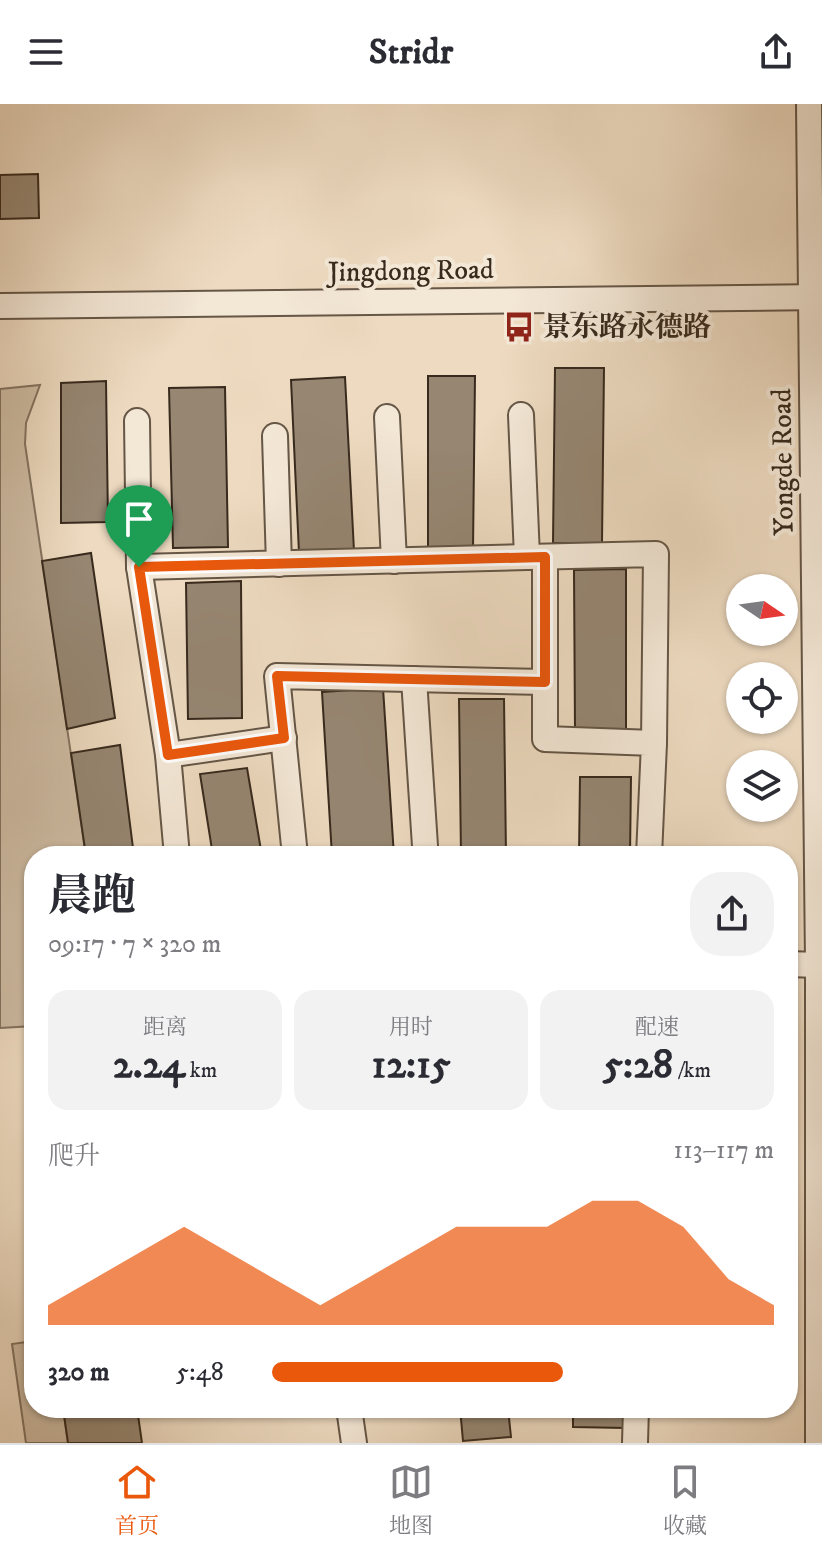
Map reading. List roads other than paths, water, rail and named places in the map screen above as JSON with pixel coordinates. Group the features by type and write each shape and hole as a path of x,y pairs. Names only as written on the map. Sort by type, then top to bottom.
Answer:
{"street":[{"name":"Yongde Road","path":"809,104 816,297 820,976 818,1443"},
{"name":"Jingdong Road","path":"0,306 816,297"},
{"path":"521,415 536,557 545,682 545,739 654,743"},
{"path":"387,417 394,561"},
{"path":"137,421 139,567 168,755 176,846"},
{"path":"275,436 279,564"},
{"path":"139,567 656,554 649,846"},
{"path":"294,846 277,676 545,682"},
{"path":"414,679 425,846"},
{"path":"168,755 284,738"},
{"path":"798,968 820,976"},
{"path":"350,1418 354,1443"},
{"path":"635,1443 636,1418"}],"place":[{"name":"景东路永德路","path":"519,327"}]}
